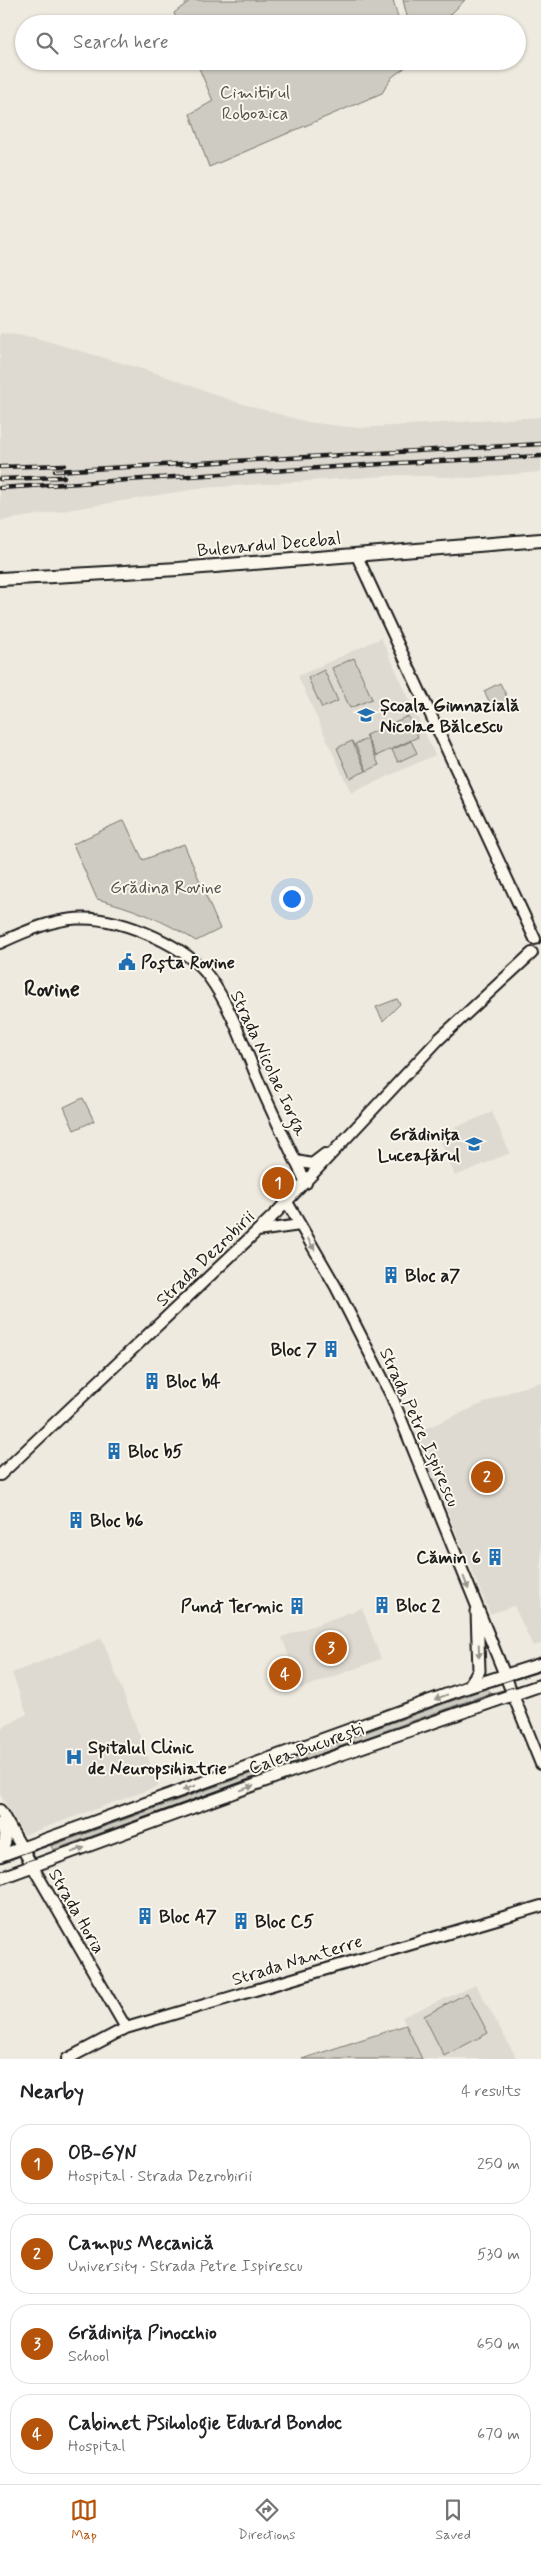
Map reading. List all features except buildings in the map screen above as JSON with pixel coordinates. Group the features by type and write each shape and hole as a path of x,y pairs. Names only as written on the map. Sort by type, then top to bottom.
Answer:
{"main road":[{"name":"Bulevardul Decebal","path":"0,579 178,569 541,540"},
{"path":"468,1687 479,1671 477,1611"},
{"name":"Calea București","path":"0,1856 468,1687 541,1664"},
{"name":"Calea București","path":"0,1878 541,1684"},
{"path":"0,1823 6,1836 5,1844 0,1851"}],"street":[{"path":"356,554 538,938 530,946 537,955"},
{"name":"Strada Nicolae Iorga","path":"0,943 39,925 81,918 102,919 126,925 178,950 208,975 225,1002 306,1183"},
{"name":"Strada Dezrobirii","path":"2,1474 287,1202 439,1039 537,955"},
{"path":"296,1161 312,1164 346,1139"},
{"name":"Strada Petre Ispirescu","path":"287,1202 336,1286 392,1397 477,1611 541,1764"},
{"path":"257,1231 300,1225"},
{"name":"Strada Horia","path":"0,1810 126,2028"},
{"name":"Strada Nanterre","path":"67,2059 126,2028 541,1906"}],"shaded area":[{"path":"0,333 33,337 159,374 236,402 307,422 358,428 541,417 541,472 470,478 400,475 202,488 0,521"},
{"name":"Școala Gimnazială Nicolae Bălcescu","path":"381,638 435,755 351,793 298,676"},
{"name":"Grădinița Luceafărul","path":"492,1112 510,1153 455,1176 438,1135"},
{"path":"541,1382 541,1644 533,1646 514,1606 490,1614 415,1433 514,1390"},
{"path":"362,1608 381,1659 300,1689 282,1637"},
{"name":"Spitalul Clinic de Neuropsihiatrie","path":"102,1638 159,1786 24,1835 0,1794 0,1729 27,1714 12,1673"},
{"path":"476,1985 517,2059 422,2059 402,2017"}],"green space":[{"path":"191,0 393,0 397,15 175,15 174,13"},
{"path":"403,0 465,0 450,15 407,15"},
{"name":"Cimitirul Roboaica","path":"200,70 402,70 392,77 382,93 209,167 190,114 213,101"},
{"path":"354,658 372,699 350,708 332,668"},
{"path":"324,670 338,701 322,708 308,678"},
{"path":"500,683 510,703 494,711 484,691"},
{"path":"408,716 418,737 376,756 366,735"},
{"path":"367,739 379,765 367,771 355,744"},
{"path":"352,741 366,771 350,778 337,748"},
{"path":"411,741 417,753 398,762 392,750"},
{"name":"Grădina Rovine","path":"124,820 143,860 184,844 220,929 196,941 173,927 148,916 97,899 73,844"},
{"path":"397,999 400,1004 383,1021 376,1007"},
{"path":"83,1098 94,1121 74,1130 64,1107"},
{"path":"488,1688 490,1693 53,1850 51,1846"},
{"path":"467,1993 488,2033 444,2056 424,2016"},
{"path":"406,2025 422,2059 302,2059"}],"tram line":[{"path":"0,1862 455,1698 541,1670"},
{"path":"0,1871 493,1693 541,1679"}],"railway":[{"path":"55,471 541,444"},
{"path":"0,488 541,456"},
{"path":"0,467 64,465"},
{"path":"0,479 64,477"}],"place":[{"name":"Școala Gimnazială Nicolae Bălcescu","path":"366,715"},
{"name":"Poșta Rovine","path":"127,962"},
{"name":"Grădinița Luceafărul","path":"474,1144"},
{"name":"OB-GYN","path":"278,1183"},
{"name":"Bloc a7","path":"391,1275"},
{"name":"Bloc 7","path":"331,1349"},
{"name":"Bloc b4","path":"152,1381"},
{"name":"Bloc b5","path":"114,1451"},
{"name":"Campus Mecanică","path":"487,1477"},
{"name":"Bloc b6","path":"76,1520"},
{"name":"Cămin 6","path":"495,1557"},
{"name":"Bloc 2","path":"382,1605"},
{"name":"Punct Termic","path":"297,1606"},
{"name":"Grădinița Pinocchio","path":"331,1648"},
{"name":"Cabinet Psihologie Eduard Bondoc","path":"285,1674"},
{"name":"Spitalul Clinic de Neuropsihiatrie","path":"74,1757"},
{"name":"Bloc A7","path":"145,1916"},
{"name":"Bloc C5","path":"241,1921"}],"district":[{"name":"Rovine","path":"52,988"}]}
